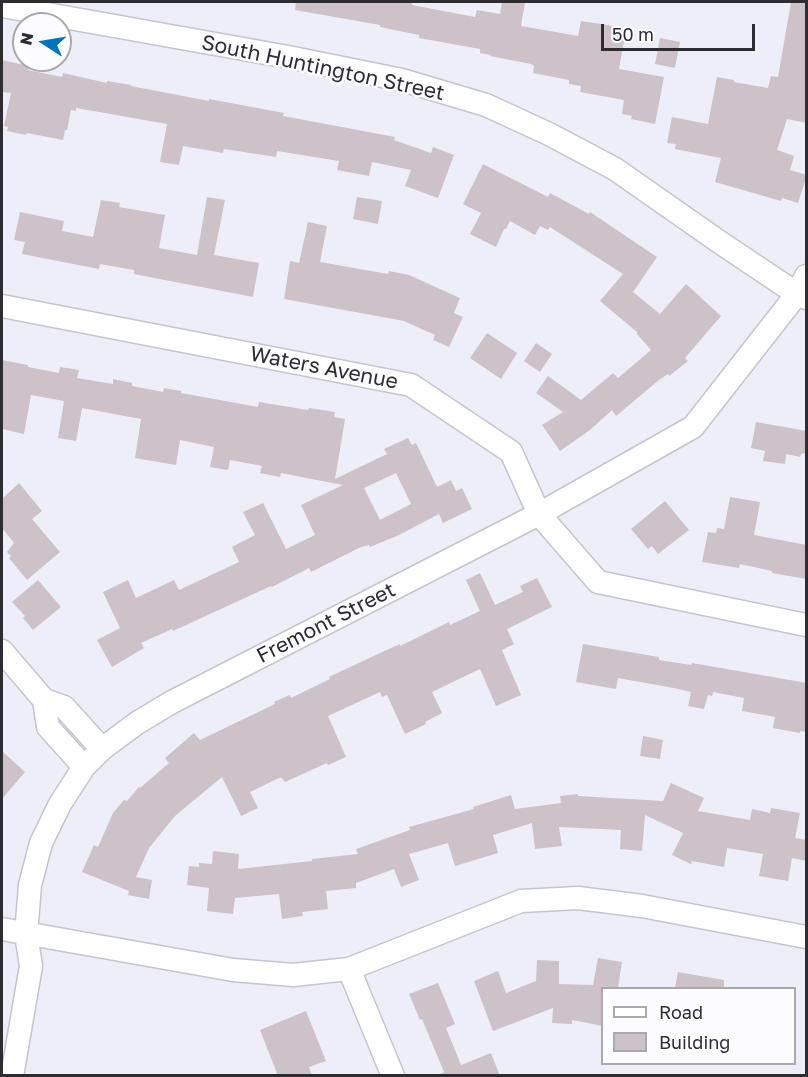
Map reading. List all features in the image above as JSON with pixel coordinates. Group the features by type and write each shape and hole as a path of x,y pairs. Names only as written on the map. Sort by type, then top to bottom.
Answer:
{"street":[{"name":"South Huntington Street","path":"2,6 288,57 402,80 486,105 549,134 615,169 718,241 804,289"},
{"name":"Fremont Street","path":"12,1076 31,966 26,933 30,885 41,843 60,804 84,767 102,749 137,723 172,702 539,514 693,427 804,289"},
{"name":"Waters Avenue","path":"2,306 411,385 511,452 539,514 598,582 807,625"},
{"path":"2,651 44,700 64,707 102,749"},
{"path":"44,700 48,727 84,767"},
{"path":"2,929 233,970 293,975 349,969 521,901 578,898 642,906 807,938"},
{"path":"349,969 393,1076"}],"building":[{"path":"296,2 412,2 412,5 475,17 477,10 500,14 502,2 525,2 521,26 578,36 581,21 620,27 626,30 619,69 664,77 655,124 631,119 632,116 622,114 624,100 580,92 581,86 569,84 569,80 533,73 534,66 531,64 490,56 480,53 480,49 419,38 419,35 380,27 380,25 295,10"},
{"path":"791,2 807,2 807,123 787,119 777,150 794,156 790,170 807,175 798,203 782,198 781,201 715,182 721,158 675,149 676,144 667,143 672,117 708,124 717,77 768,88 771,76 778,77"},
{"path":"660,38 680,42 675,68 655,64"},
{"path":"2,60 12,62 12,72 38,72 62,77 63,73 107,83 107,81 131,85 284,113 283,116 395,137 394,140 431,153 433,147 454,155 438,198 405,186 411,170 372,162 369,176 337,170 339,161 277,151 276,157 224,149 223,153 183,146 179,165 160,162 167,124 76,108 76,111 71,110 63,140 7,131 8,127 4,126 11,93 2,92"},
{"path":"483,164 548,197 550,193 589,214 590,212 657,257 633,292 660,314 686,284 721,316 685,358 688,361 669,376 668,374 659,380 616,416 612,410 590,430 560,451 542,425 563,412 536,393 548,376 581,400 613,373 618,378 651,350 637,332 600,301 623,274 550,227 548,230 540,226 535,235 510,221 496,247 470,234 481,213 463,204"},
{"path":"207,197 225,200 214,255 259,263 253,297 134,274 134,270 100,264 99,269 22,254 25,242 14,240 20,212 64,221 62,231 93,237 101,200 120,203 119,207 165,215 159,248 197,255"},
{"path":"357,197 382,201 378,224 353,219"},
{"path":"308,222 327,226 320,262 388,274 389,271 409,275 460,298 454,313 463,317 449,347 433,340 435,335 404,321 284,299 290,261 299,263"},
{"path":"487,333 517,353 501,379 470,358"},
{"path":"536,343 552,354 540,372 524,361"},
{"path":"2,360 59,373 60,367 79,370 77,378 113,384 113,379 132,383 132,386 163,392 164,388 258,407 259,402 335,412 334,417 345,419 335,479 387,454 384,449 408,438 412,445 416,443 437,487 451,480 456,491 462,488 472,509 443,523 439,514 399,535 370,547 369,545 361,547 311,572 309,568 272,587 141,643 144,648 112,667 97,640 120,628 103,592 128,580 136,598 174,580 179,590 239,562 232,547 255,535 243,512 263,503 286,549 315,535 301,505 343,485 281,473 280,477 260,473 262,466 230,460 228,470 210,467 214,447 180,440 176,465 135,458 141,419 82,408 76,441 58,438 64,401 31,395 24,434 2,429","holes":["396,473 411,504 380,520 364,488"]},
{"path":"756,422 807,431 807,453 801,454 800,457 786,454 785,464 763,461 765,451 751,448"},
{"path":"19,483 42,511 32,519 60,552 27,580 9,558 11,556 7,552 14,543 2,528 2,499"},
{"path":"730,497 760,502 754,535 807,545 807,579 740,564 739,568 702,562 708,532 716,533 717,528 724,529"},
{"path":"665,501 689,530 658,554 652,546 648,549 631,529"},
{"path":"480,573 495,605 523,592 520,586 537,578 552,607 507,629 514,644 502,650 521,695 496,706 480,669 432,692 442,713 405,734 387,695 382,697 380,692 328,716 346,757 285,782 279,778 250,792 258,808 241,816 222,777 175,816 149,848 136,877 152,880 149,899 128,895 129,891 82,872 94,845 98,847 113,813 124,800 127,801 139,787 169,763 165,758 194,733 200,740 275,704 274,702 290,695 291,698 365,660 449,622 450,625 480,611 466,580"},
{"path":"38,580 61,607 33,630 23,618 25,616 12,602"},
{"path":"583,644 659,657 659,660 691,665 692,663 807,683 807,732 800,731 800,733 773,728 775,717 742,711 744,698 713,692 712,696 708,695 704,709 688,706 691,692 674,688 618,678 616,689 576,682"},
{"path":"643,736 663,740 660,759 640,756"},
{"path":"2,751 25,772 2,799"},
{"path":"671,783 704,798 698,811 750,820 752,809 770,813 771,808 800,813 795,838 807,840 807,861 792,858 788,881 759,876 763,854 727,848 724,867 692,861 691,864 672,855 683,833 645,815 642,851 620,849 621,830 559,827 562,846 535,849 532,823 493,835 498,853 455,866 448,843 409,854 419,880 401,887 394,869 356,883 356,888 326,891 328,909 302,912 303,916 282,919 279,894 235,898 233,914 207,911 209,888 187,885 189,866 199,867 199,863 212,864 213,851 239,854 238,869 312,861 312,859 358,854 356,849 410,830 409,827 474,809 473,807 511,795 515,809 561,803 560,796 578,794 578,796 663,801"},
{"path":"598,958 622,962 618,987 601,987 601,1026 572,1020 572,1024 552,1023 553,1008 493,1031 474,981 498,971 506,993 536,981 537,960 559,961 559,984 593,985"},
{"path":"678,972 724,980 724,987 675,987"},
{"path":"438,983 455,1024 446,1028 461,1065 491,1053 500,1076 438,1076 444,1072 409,994"},
{"path":"306,1011 326,1061 309,1067 312,1076 278,1076 260,1030"}]}
